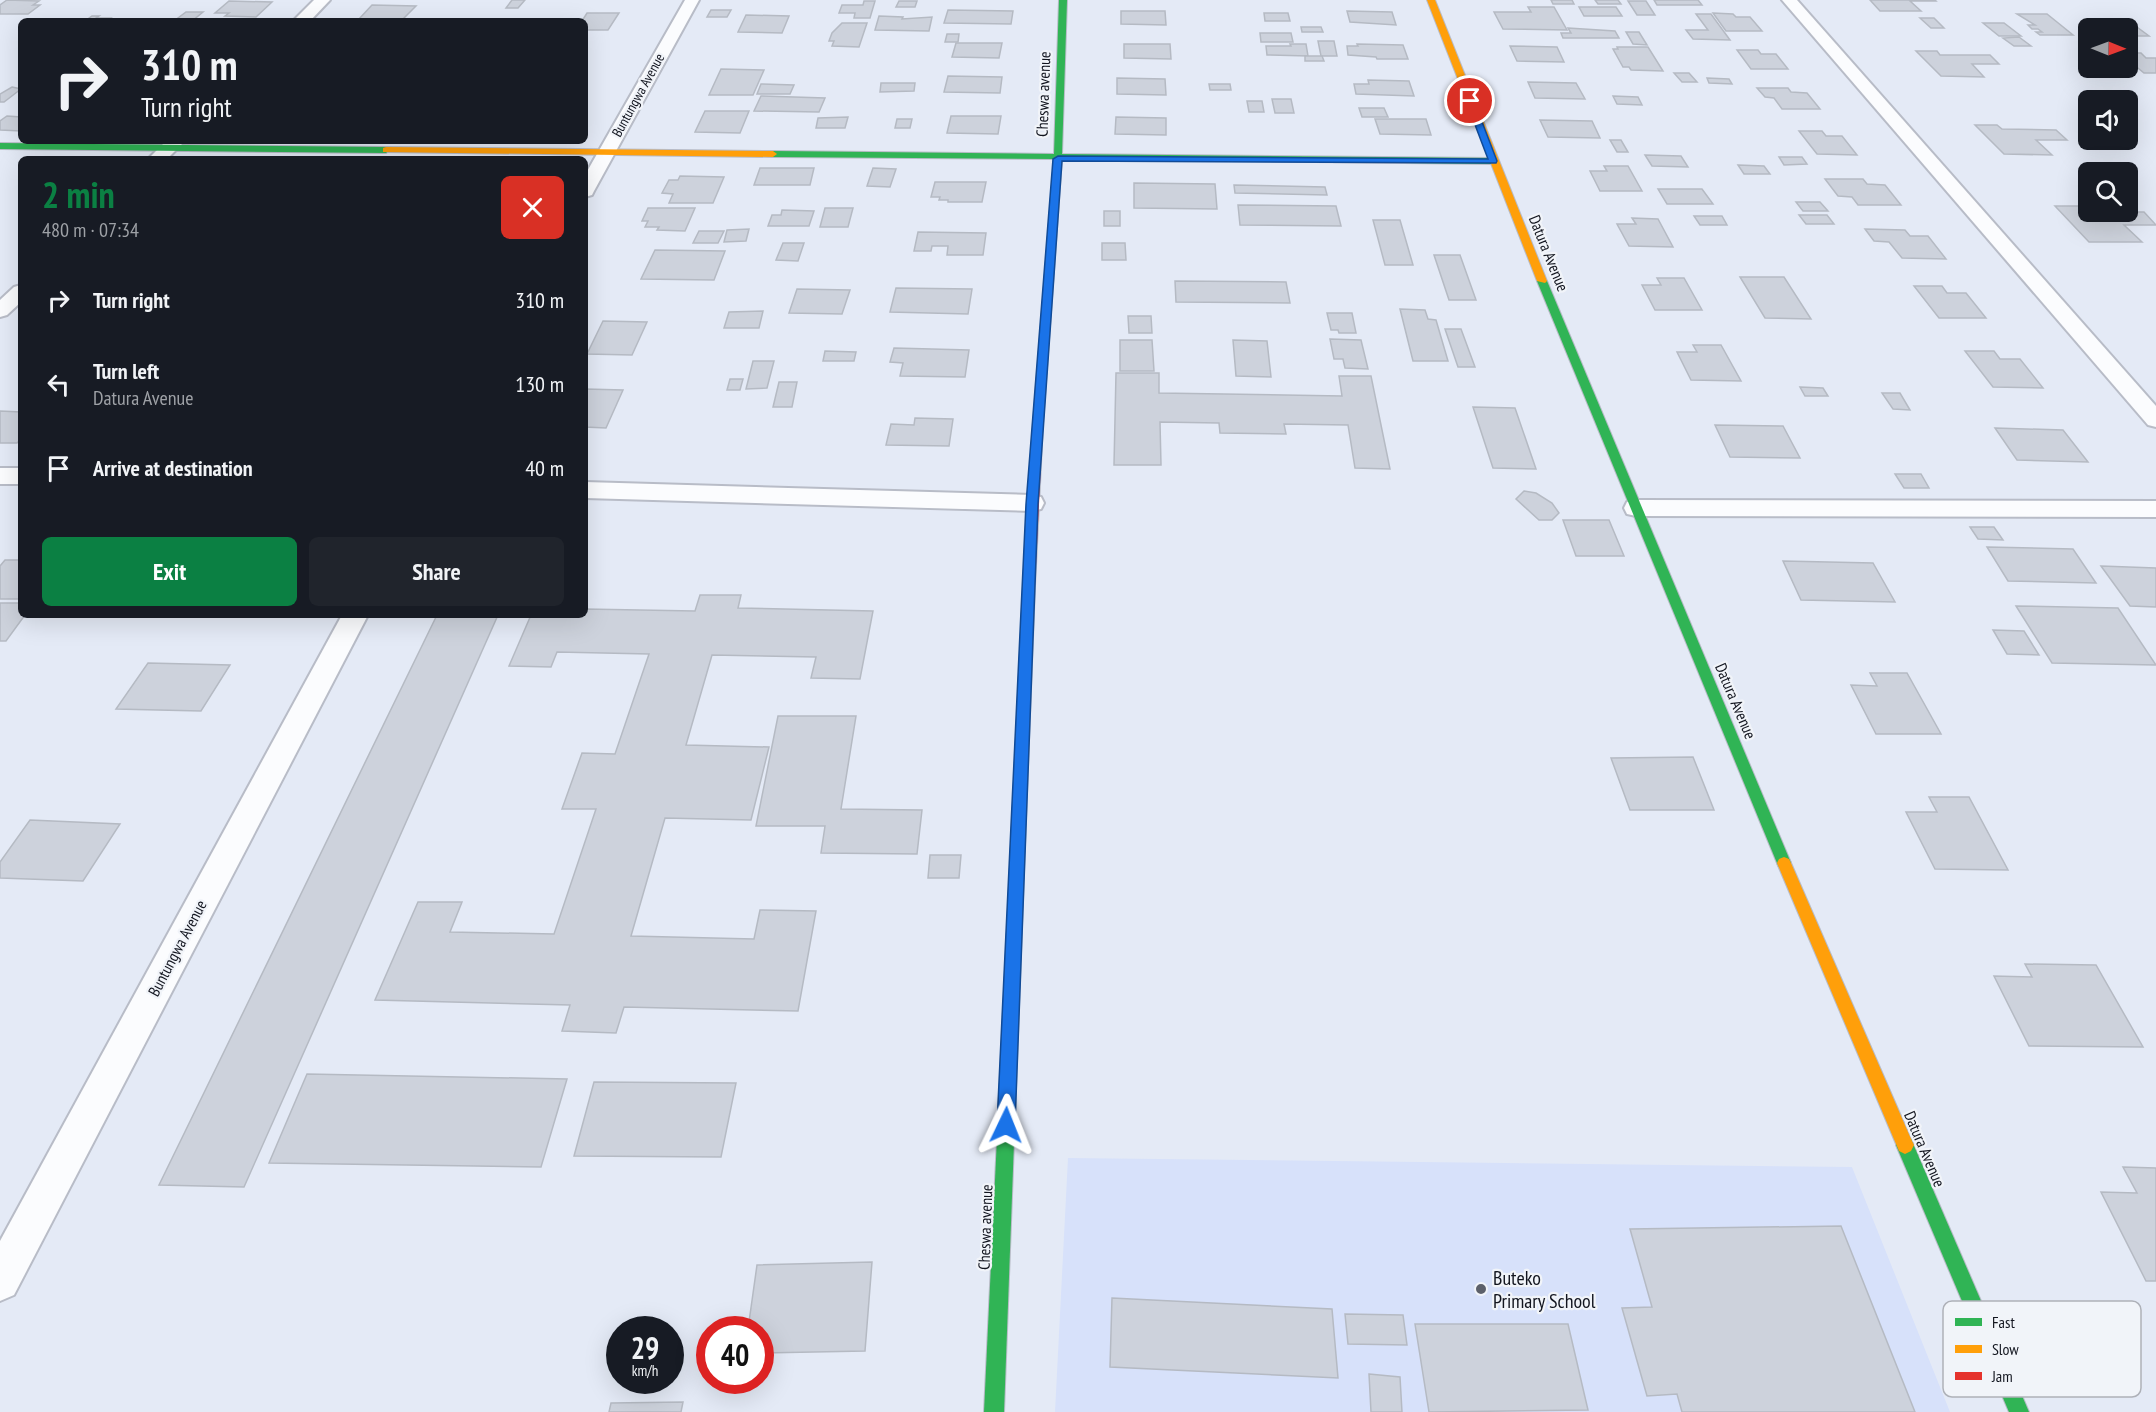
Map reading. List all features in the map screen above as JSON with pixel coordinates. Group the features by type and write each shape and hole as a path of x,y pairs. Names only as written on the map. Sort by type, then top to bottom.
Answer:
{"street":[{"path":"304,18 323,0"},
{"name":"Buntungwa Avenue","path":"588,185 692,0"},
{"name":"Cheswa avenue","path":"994,1412 1032,504 1058,159 1063,0"},
{"name":"Datura Avenue","path":"1431,0 1493,161 1636,508 1972,1301"},
{"path":"1789,0 2156,420"},
{"path":"0,146 167,150 1058,159 1493,161"},
{"path":"0,311 18,294"},
{"path":"0,476 18,476"},
{"path":"588,490 1032,504"},
{"path":"1636,508 2156,509"},
{"name":"Buntungwa Avenue","path":"0,1281 353,618"},
{"name":"Datura Avenue","path":"2013,1397 2019,1412"}],"shaded area":[{"name":"Buteko Primary School","path":"1068,1158 1852,1167 1950,1412 1055,1412"}],"building":[{"path":"7,0 39,1 33,5 40,5 28,14 0,14 0,5"},
{"path":"512,0 525,0 518,8 506,8"},
{"path":"1551,0 1572,0 1574,4 1553,4"},
{"path":"1595,0 1618,0 1621,4 1598,4"},
{"path":"1654,0 1698,0 1702,5 1657,5"},
{"path":"1870,0 1936,1 1910,1 1921,11 1880,11"},
{"path":"229,1 272,2 256,17 225,16 229,13 215,13"},
{"path":"864,1 875,1 870,18 854,18 855,13 839,13 842,5 863,5"},
{"path":"899,1 917,1 915,7 896,7"},
{"path":"1628,1 1646,1 1655,15 1637,15"},
{"path":"372,5 416,6 404,18 360,18"},
{"path":"1528,7 1554,7 1567,30 1503,29 1494,12 1531,12"},
{"path":"1579,7 1616,7 1622,16 1584,16"},
{"path":"711,10 731,10 727,17 707,17"},
{"path":"948,10 1013,11 1011,24 944,23"},
{"path":"1121,11 1165,11 1166,25 1121,24"},
{"path":"1347,11 1392,12 1396,25 1350,22"},
{"path":"186,12 203,12 196,18 178,18"},
{"path":"587,13 619,13 608,30 588,30 588,18 584,18"},
{"path":"1264,13 1288,13 1290,21 1265,21"},
{"path":"1713,13 1750,17 1762,31 1726,31"},
{"path":"1696,14 1711,14 1730,40 1693,39 1686,30 1708,30"},
{"path":"2017,14 2047,14 2073,35 2040,35 2036,32 2042,32 2028,25 2035,25"},
{"path":"746,15 789,16 782,33 738,32"},
{"path":"879,16 903,17 902,19 932,17 929,31 875,30"},
{"path":"1920,18 1934,18 1944,28 1931,28"},
{"path":"842,23 867,23 859,47 832,46 834,41 829,41 832,33"},
{"path":"1983,23 2004,23 2021,36 1999,36"},
{"path":"1301,27 1321,27 1323,32 1302,32"},
{"path":"1568,28 1615,31 1619,38 1563,38 1561,33 1571,33"},
{"path":"2138,28 2149,36 2138,36"},
{"path":"1626,32 1639,32 1647,45 1633,44"},
{"path":"1260,33 1291,33 1293,42 1261,42"},
{"path":"947,34 959,34 958,42 945,42"},
{"path":"2019,37 2031,46 2014,46 2003,38"},
{"path":"1318,41 1334,41 1337,56 1321,56"},
{"path":"956,43 1002,43 999,58 952,57"},
{"path":"1124,44 1170,44 1171,59 1124,58"},
{"path":"1290,44 1306,44 1308,56 1267,55 1266,46 1291,46"},
{"path":"1357,44 1403,45 1408,59 1377,59 1376,57 1348,55 1347,46 1358,46"},
{"path":"1510,46 1557,47 1564,62 1517,61"},
{"path":"1617,47 1648,47 1663,71 1631,70 1629,67 1623,67 1613,49 1618,49"},
{"path":"1737,50 1758,50 1761,54 1776,54 1788,69 1751,69"},
{"path":"1916,51 1937,51 1940,55 1990,55 1999,64 1972,64 1984,77 1941,76"},
{"path":"2138,53 2146,58 2156,58 2156,73 2144,73 2138,68"},
{"path":"1305,56 1322,56 1324,61 1305,61"},
{"path":"721,69 764,70 753,95 709,95"},
{"path":"1674,73 1689,73 1697,82 1682,82"},
{"path":"948,76 1002,77 1000,93 944,92"},
{"path":"1117,78 1165,79 1166,95 1117,94"},
{"path":"1707,78 1729,79 1732,84 1709,83"},
{"path":"1368,80 1409,81 1414,96 1356,94 1354,84 1369,84"},
{"path":"1528,82 1576,83 1585,99 1535,98"},
{"path":"881,83 915,83 914,91 880,92"},
{"path":"761,84 794,85 790,94 757,94"},
{"path":"1209,84 1230,84 1231,90 1210,90"},
{"path":"12,87 18,88 18,91 4,102 0,102 0,94"},
{"path":"1757,88 1788,88 1791,92 1807,93 1820,109 1782,109 1774,98 1765,97"},
{"path":"761,96 825,98 819,112 754,111"},
{"path":"1613,96 1638,97 1642,105 1617,104"},
{"path":"1272,99 1291,99 1294,113 1275,113"},
{"path":"1247,101 1262,101 1264,112 1249,112"},
{"path":"1359,108 1384,108 1388,117 1362,117"},
{"path":"705,111 749,111 740,133 695,132"},
{"path":"7,116 18,117 18,131 0,130 0,121"},
{"path":"951,116 1001,116 998,134 947,133"},
{"path":"848,117 845,128 816,128 818,118"},
{"path":"1116,117 1166,118 1166,135 1115,134"},
{"path":"897,119 912,119 910,128 895,128"},
{"path":"1375,119 1426,119 1431,135 1380,134"},
{"path":"1540,120 1592,121 1600,138 1548,137"},
{"path":"1975,125 1997,125 2002,129 2056,130 2067,140 2036,140 2052,155 2004,154"},
{"path":"1799,131 1822,131 1826,136 1842,136 1857,155 1817,154"},
{"path":"1610,140 1621,140 1628,152 1617,152"},
{"path":"1645,155 1681,156 1688,167 1652,166"},
{"path":"1779,157 1802,157 1807,164 1784,165"},
{"path":"1738,165 1764,166 1770,174 1744,174"},
{"path":"1604,166 1628,166 1642,191 1600,191 1590,171 1607,171"},
{"path":"760,168 814,168 810,185 754,185"},
{"path":"873,168 896,169 890,187 867,186"},
{"path":"680,176 724,177 713,203 669,203 673,194 662,193 669,180 678,180"},
{"path":"1825,179 1863,179 1867,184 1885,185 1901,205 1858,205 1852,197 1838,196"},
{"path":"935,182 986,182 982,202 948,202 948,200 939,200 940,197 931,197"},
{"path":"1134,183 1215,184 1217,209 1134,208"},
{"path":"1234,185 1325,187 1327,195 1235,193"},
{"path":"1658,189 1702,189 1713,204 1667,204"},
{"path":"1796,202 1820,202 1828,211 1803,211"},
{"path":"1238,205 1336,206 1341,226 1240,225"},
{"path":"2055,206 2078,206 2078,222 2138,222 2138,212 2144,212 2156,225 2124,225 2142,242 2089,242"},
{"path":"648,208 695,208 685,231 645,227 648,221 642,221"},
{"path":"825,208 853,208 848,227 820,227"},
{"path":"782,210 814,211 809,226 768,226 772,215 781,215"},
{"path":"1104,211 1120,211 1120,226 1104,226"},
{"path":"1799,215 1827,215 1834,224 1806,224"},
{"path":"1694,216 1722,216 1727,225 1700,225"},
{"path":"1632,218 1658,219 1673,247 1629,246 1617,224 1636,224"},
{"path":"1373,220 1400,220 1413,265 1385,265"},
{"path":"749,229 746,241 724,242 727,230"},
{"path":"1865,229 1905,230 1910,236 1928,236 1946,259 1902,258 1889,242 1874,241"},
{"path":"699,231 724,231 718,243 693,243"},
{"path":"918,232 986,233 983,255 947,255 948,246 932,246 931,251 914,251"},
{"path":"783,243 804,243 798,261 776,260"},
{"path":"1102,243 1125,243 1126,260 1102,260"},
{"path":"655,250 725,251 714,280 641,279"},
{"path":"1434,255 1460,255 1476,300 1449,300"},
{"path":"1740,277 1784,277 1811,319 1765,318"},
{"path":"1657,278 1684,278 1702,310 1655,310 1642,285 1661,285"},
{"path":"1175,281 1286,282 1290,303 1176,302"},
{"path":"1914,286 1942,286 1947,293 1966,293 1986,318 1939,318"},
{"path":"896,288 972,289 968,314 890,312"},
{"path":"797,289 850,290 842,314 789,313"},
{"path":"1400,309 1425,310 1428,319 1436,320 1448,361 1413,361"},
{"path":"763,311 759,328 724,328 729,312"},
{"path":"1327,313 1352,313 1356,333 1339,333 1338,330 1331,330"},
{"path":"1128,316 1151,316 1152,333 1129,333"},
{"path":"603,321 647,322 632,355 588,354"},
{"path":"1445,329 1461,329 1475,367 1458,367"},
{"path":"1330,339 1361,340 1368,369 1345,368 1343,359 1334,359"},
{"path":"1120,340 1152,340 1154,371 1120,371"},
{"path":"1233,340 1267,341 1271,377 1236,376"},
{"path":"1693,345 1721,345 1741,381 1691,380 1677,352 1697,352"},
{"path":"894,348 969,350 965,377 900,376 903,363 890,362"},
{"path":"825,351 856,352 854,361 823,361"},
{"path":"1965,351 1994,351 2000,359 2020,359 2043,388 1993,387"},
{"path":"753,361 774,361 767,388 746,389"},
{"path":"1116,373 1159,373 1159,393 1342,396 1339,376 1371,376 1390,469 1355,468 1348,425 1284,424 1286,434 1220,433 1219,423 1160,422 1161,465 1114,465"},
{"path":"730,379 743,379 740,390 727,390"},
{"path":"779,382 797,382 792,407 773,407"},
{"path":"1800,387 1823,388 1828,396 1805,396"},
{"path":"588,389 623,390 606,428 588,427"},
{"path":"1882,393 1900,393 1910,410 1893,409"},
{"path":"1473,407 1515,408 1536,469 1493,468"},
{"path":"0,411 18,412 18,442 0,443"},
{"path":"915,418 953,419 949,446 886,445 891,424 914,425"},
{"path":"1715,425 1783,426 1800,458 1730,457"},
{"path":"1995,428 2063,430 2088,462 2017,460"},
{"path":"1895,474 1921,474 1929,488 1904,488"},
{"path":"1524,491 1536,493 1552,503 1559,513 1552,520 1539,520 1516,499"},
{"path":"1563,520 1609,520 1624,556 1576,556"},
{"path":"1970,527 1994,527 2003,540 1978,539"},
{"path":"1987,547 2073,549 2096,583 2008,581"},
{"path":"5,560 18,560 18,599 0,599 0,566"},
{"path":"1783,561 1873,563 1895,602 1801,600"},
{"path":"2101,566 2156,568 2156,607 2130,606"},
{"path":"700,595 741,595 738,608 873,611 860,679 811,678 816,657 712,655 686,745 769,747 751,820 665,818 631,936 754,939 760,910 816,911 798,1011 624,1007 616,1033 562,1031 570,1005 375,1000 418,902 462,902 450,932 554,934 596,809 562,809 582,753 615,754 649,654 557,652 551,667 509,666 530,618 588,618 588,609 695,611"},
{"path":"0,603 18,603 18,618 23,618 6,641 0,641"},
{"path":"2016,606 2118,608 2156,665 2052,663"},
{"path":"436,618 497,618 244,1187 159,1185"},
{"path":"1993,630 2024,631 2039,655 2007,654"},
{"path":"148,663 230,665 201,711 116,709"},
{"path":"1870,673 1907,673 1941,734 1876,734 1851,685 1877,686"},
{"path":"778,716 856,716 841,809 922,810 917,854 821,853 825,826 756,826"},
{"path":"1693,757 1714,810 1630,810 1611,758"},
{"path":"1929,797 1969,797 2008,870 1935,869 1906,812 1937,812"},
{"path":"30,820 120,824 83,881 0,878 0,862"},
{"path":"930,855 961,855 959,878 928,878"},
{"path":"2025,964 2096,965 2143,1047 2029,1046 1994,976 2032,977"},
{"path":"307,1074 567,1079 541,1167 269,1163"},
{"path":"594,1082 736,1083 721,1157 574,1156"},
{"path":"2123,1167 2156,1168 2156,1281 2146,1281 2101,1192 2137,1193"},
{"path":"1841,1226 1915,1412 1682,1412 1677,1394 1647,1396 1622,1308 1652,1307 1630,1229"},
{"path":"872,1262 865,1351 774,1353 774,1316 750,1316 757,1265"},
{"path":"1112,1298 1332,1309 1338,1378 1110,1367"},
{"path":"1345,1314 1403,1315 1407,1345 1348,1344"},
{"path":"1415,1324 1568,1324 1588,1410 1429,1412"},
{"path":"1369,1374 1400,1377 1402,1412 1371,1412"},
{"path":"683,1402 681,1412 609,1412 611,1403"}],"traffic: fast":[{"path":"1038,423 1058,159 1063,0"},
{"path":"0,146 386,150"},
{"path":"773,154 1493,161"},
{"path":"1542,281 1784,863"},
{"path":"994,1412 1018,844"},
{"path":"1905,1145 1972,1301"},
{"path":"2013,1397 2019,1412"}],"traffic: slow":[{"path":"1431,0 1542,281"},
{"path":"386,150 773,154"},
{"path":"1018,844 1029,586"},
{"path":"1784,863 1905,1145"}],"traffic: jam":[{"path":"1029,586 1038,423"}],"place":[{"name":"Buteko Primary School","path":"1481,1289"}],"route":[{"path":"1006,1125 1032,504 1058,159 1493,161 1470,101"}]}
